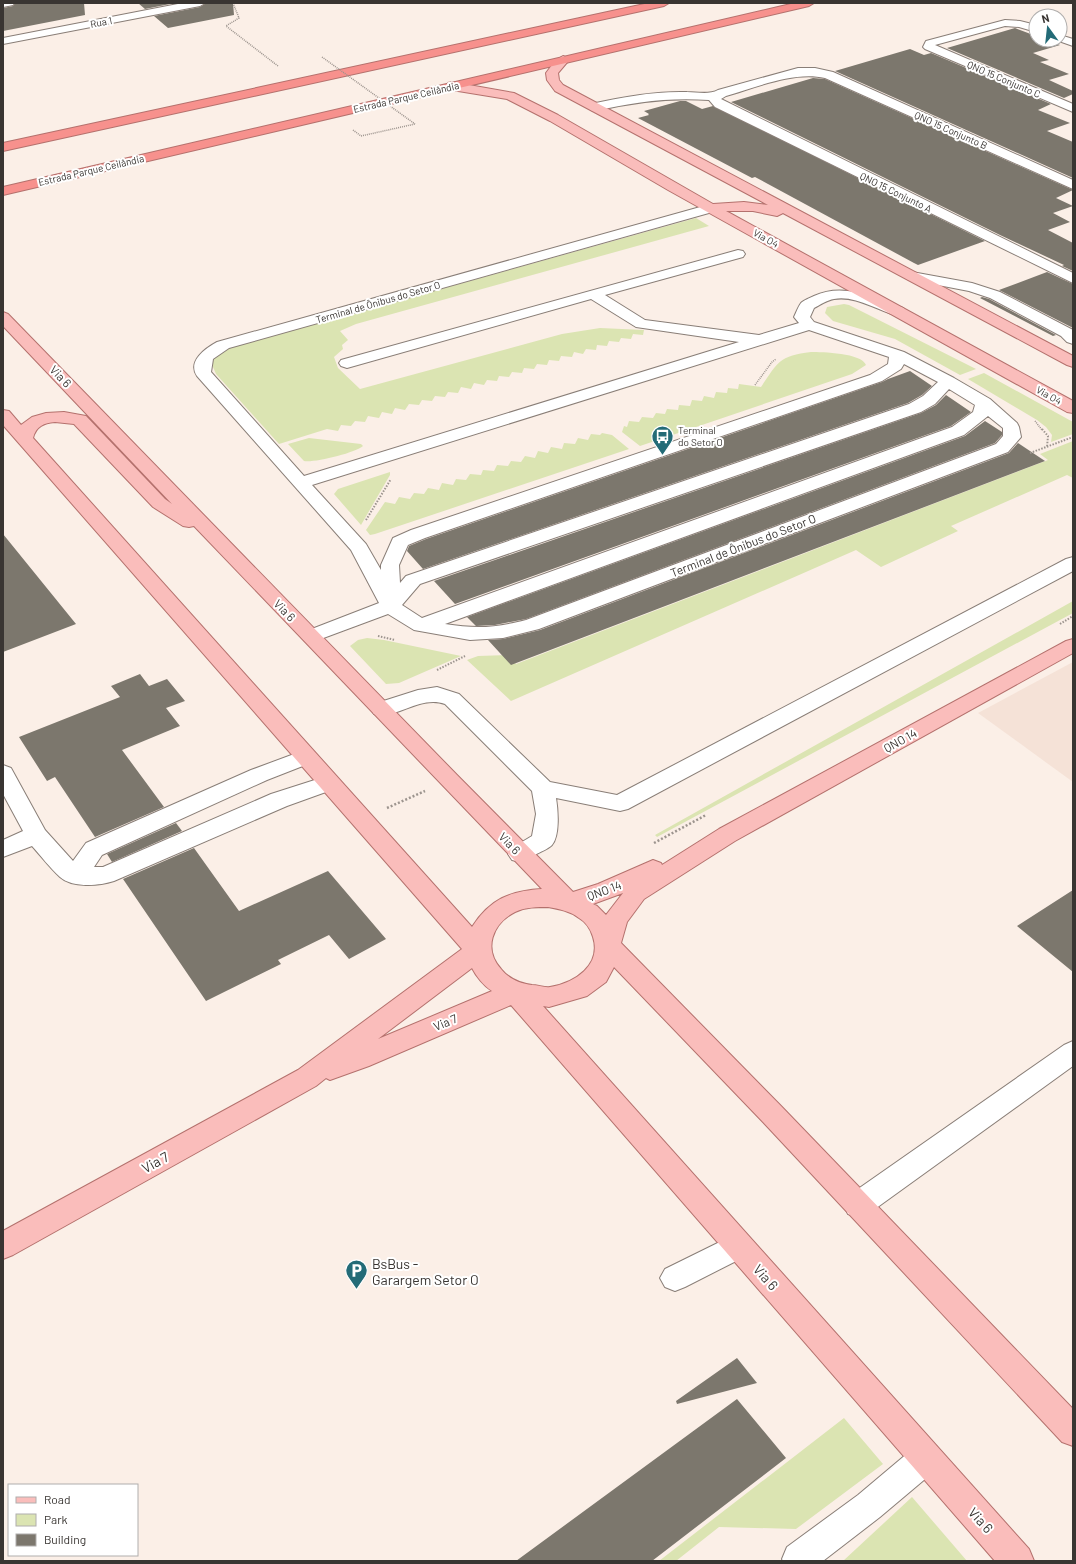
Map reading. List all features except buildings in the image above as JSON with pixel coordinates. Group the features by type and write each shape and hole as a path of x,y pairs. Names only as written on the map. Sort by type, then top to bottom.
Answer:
{"highway":[{"path":"3,147 664,3"},
{"name":"Estrada Parque Ceilândia","path":"3,190 809,3"}],"main road":[{"path":"563,60 554,68 552,74 553,82 559,88 1073,362"},
{"name":"Via O4","path":"452,86 510,96 554,118 673,187 1073,408"},
{"path":"673,187 686,188 704,185 712,170"},
{"path":"711,208 753,206 773,210 810,222"},
{"name":"Via 6","path":"3,317 520,854 569,902"},
{"path":"3,415 305,757 478,950 484,967 497,982 515,992 549,997 578,989 596,975 607,956 608,945 602,927 589,912 569,902 548,898 526,899 506,906 491,918 481,933 478,950"},
{"path":"24,438 27,428 40,420 66,416 80,420 159,503 216,538"},
{"name":"QNO 14","path":"608,945 616,919 636,893 727,835 1073,645"},
{"name":"QNO 14","path":"569,902 606,891 727,835"},
{"path":"608,945 1073,1431"},
{"name":"Via 7","path":"3,1246 306,1078 478,950"},
{"name":"Via 6","path":"515,992 1017,1561"},
{"name":"Via 7","path":"306,1078 360,1058 515,992"}],"street":[{"path":"3,4 9,3"},
{"name":"Rua 1","path":"3,41 200,3"},
{"name":"QNO 15 Conjunto C","path":"1028,26 1020,24 1005,23 930,43 929,47 935,51 1073,108"},
{"name":"QNO 15 Conjunto B","path":"717,100 722,93 798,72 815,72 829,76 1073,185"},
{"path":"595,107 624,100 654,96 696,94 717,100"},
{"name":"QNO 15 Conjunto A","path":"717,100 1073,279"},
{"path":"3,143 46,138"},
{"name":"Terminal de Ônibus do Setor O","path":"711,208 223,345 213,350 204,358 201,366 202,373 359,548 390,606 421,626 470,634 502,632 532,625 1002,448 1012,437 1011,427 984,403 948,381 898,355 809,325"},
{"path":"347,363 738,254"},
{"path":"912,276 972,287 995,295 1067,333 1073,338"},
{"path":"593,294 641,324 763,340"},
{"path":"300,484 809,325 802,317 807,305 828,295 850,295 899,312"},
{"path":"390,606 390,565 400,542 425,532 876,378 895,366 898,355"},
{"path":"311,636 390,606 413,580 915,408 929,400 948,381"},
{"path":"421,626 958,431 981,414 984,403"},
{"path":"381,709 418,697 437,694 452,699 543,788 620,803 1073,563"},
{"path":"76,875 94,850 259,774 305,757"},
{"path":"3,774 36,835 69,872 76,875 91,876 106,875 279,800 329,782"},
{"path":"520,854 543,840 548,814 543,788"},
{"path":"3,848 36,835"},
{"path":"858,1205 1073,1052"},
{"path":"675,1278 738,1246"},
{"path":"799,1559 869,1506 926,1458"}],"path":[{"path":"233,3 239,18 226,26 283,70"},
{"path":"322,57 415,124 361,136 351,128"},
{"path":"1046,447 1073,437"},
{"path":"1059,624 1073,616"},
{"path":"374,636 400,641"},
{"path":"430,673 469,654 462,653"},
{"path":"362,819 449,780"},
{"path":"647,847 710,813"}],"shaded area":[{"path":"1073,662 1073,782 978,713"}],"green space":[{"path":"696,218 709,226 356,324 340,331 348,340 342,345 343,349 334,357 338,368 360,389 562,334 600,328 644,330 643,335 633,334 631,339 621,338 619,342 609,341 607,346 597,345 596,350 586,349 583,354 574,352 572,357 561,356 559,361 549,360 547,365 537,364 534,369 524,368 522,373 512,372 509,377 499,376 497,381 487,380 484,385 474,383 471,389 461,387 458,393 448,392 445,397 435,396 432,401 422,400 419,405 409,404 405,410 395,408 392,414 382,412 379,418 368,416 365,422 355,421 351,426 341,425 338,431 327,429 279,444 216,374 213,367 212,361 225,349"},
{"path":"844,304 849,305 976,369 960,375 895,339 833,321 825,313 827,307"},
{"path":"811,352 850,356 863,361 866,365 852,374 640,446 622,432 624,426 627,427 629,421 639,422 642,417 653,418 656,413 665,414 667,409 678,410 679,405 690,406 692,400 702,401 704,396 714,398 716,392 727,393 728,388 738,389 739,384 761,387 780,362 792,356"},
{"path":"984,373 1073,422 1073,434 1051,442 1052,435 1046,427 1037,420 968,379"},
{"path":"602,433 612,435 629,449 375,534 370,535 366,530 385,502 395,504 399,497 410,499 414,493 424,494 428,488 439,490 442,483 453,485 456,479 466,480 470,474 481,475 483,470 494,471 497,465 508,466 511,461 521,462 525,456 535,458 538,451 548,453 551,447 562,449 564,443 575,444 578,438 588,440 591,434 600,435"},
{"path":"309,438 361,444 363,446 352,452 334,457 304,461 288,444"},
{"path":"1073,441 1073,478 1067,475 951,526 958,531 881,567 856,550 511,701 467,660 478,656 508,655 516,664 1048,460 1040,454"},
{"path":"390,472 390,475 361,525 334,494 338,489"},
{"path":"1073,601 1073,613 657,837 655,835"},
{"path":"367,638 384,640 461,656 399,683 386,684 350,646 358,640"},
{"path":"844,1418 883,1464 796,1529 719,1527 676,1561 659,1561"},
{"path":"912,1497 967,1561 843,1561"}],"place":[{"name":"Terminal do Setor O","path":"663,456"},
{"name":"BsBus - Garargem Setor O","path":"356,1290"}]}
